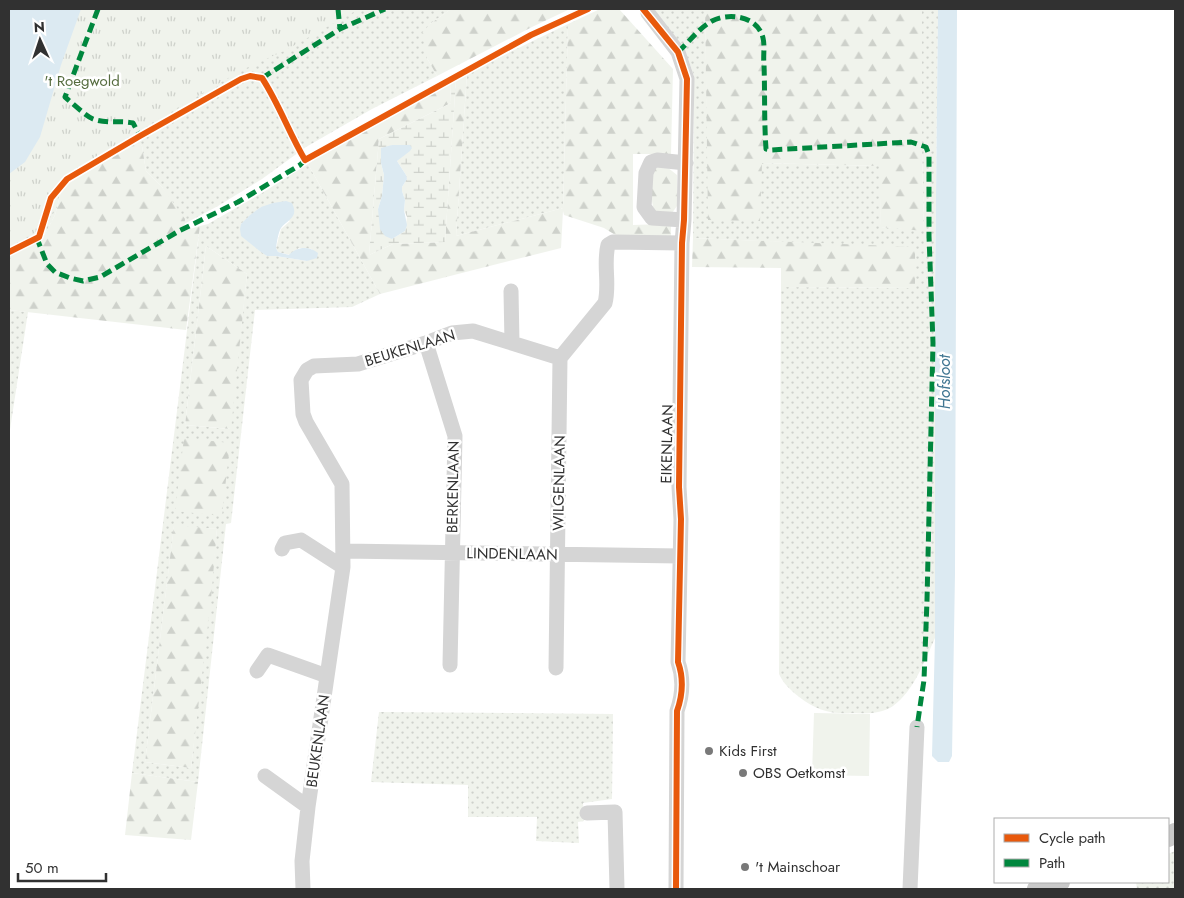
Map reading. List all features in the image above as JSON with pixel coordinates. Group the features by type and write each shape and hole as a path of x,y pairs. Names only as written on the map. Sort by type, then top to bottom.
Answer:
{"main road":[{"path":"1037,889 1057,883"}],"street":[{"name":"EIKENLAAN","path":"647,9 648,13 678,52 687,79 686,163 682,243 679,487 681,519 678,662 682,674 682,699 677,711 676,889"},
{"path":"684,220 652,218 644,207 644,188 646,173 652,162 657,160 686,163"},
{"path":"560,358 605,303 607,295 606,253 608,245 612,242 682,243"},
{"path":"511,291 512,343"},
{"name":"BEUKENLAAN","path":"303,889 302,861 308,807 328,676 344,551 342,484 306,422 303,414 301,380 307,370 314,366 358,364 452,333 473,331 560,358"},
{"name":"BERKENLAAN","path":"426,343 455,436 450,665"},
{"name":"WILGENLAAN","path":"556,668 560,358"},
{"path":"282,549 285,543 301,540 343,567"},
{"name":"LINDENLAAN","path":"344,551 680,556"},
{"name":"BEUKENLAAN","path":"257,672 268,655 328,676"},
{"path":"910,889 917,727"},
{"name":"BEUKENLAAN","path":"265,776 308,807"},
{"path":"587,813 615,812 617,889"}],"green space":[{"name":"'t Roegwold","path":"9,9 359,9 286,50 242,70 143,128 63,179 56,205 47,225 9,248"},
{"path":"288,9 451,9 430,24 427,58 437,76 372,109 306,147 262,179 184,224 162,187 146,171 142,146 137,140 75,176 62,188 55,215 45,234 9,257 9,242 51,180"},
{"path":"451,9 570,9 437,76 427,58 422,33 430,24"},
{"path":"600,9 619,9 673,69 671,154 633,154 633,225 662,224 671,226 671,237 617,236 604,228 564,215 563,211 561,248 380,294 308,164 450,83 451,103 379,139 369,255 393,244 445,242 456,79 467,73 456,236 563,208 568,24"},
{"path":"654,9 705,9 709,220 762,163 880,166 881,227 924,230 922,9 938,9 935,288 935,638 913,684 893,706 880,712 841,713 821,709 795,694 779,674 781,287 914,288 915,248 693,238 694,76 688,59"},
{"path":"705,9 922,9 924,231 881,227 879,166 762,163 760,221 708,220"},
{"path":"568,24 563,208 456,236 467,73"},
{"path":"456,79 445,242 393,244 369,255 379,139 451,103 450,83","holes":["392,145 399,146 399,159 397,161 407,179 402,187 405,200 404,210 407,217 405,231 392,239 378,209 382,196 384,175 381,152"]},
{"path":"137,139 142,146 146,171 162,187 185,219 183,231 200,226 186,330 9,310 9,257 45,234 55,215 62,188 75,176"},
{"path":"308,164 380,294 352,307 255,310 231,523 226,524 198,782 132,773 200,226 208,224","holes":["261,207 290,221 281,229 276,248 278,252 290,255 299,248 312,249 307,261 267,256 242,236 241,224","206,246 247,274 230,429 185,425","174,526 217,529 191,768 145,762"]},
{"path":"658,167 667,167 677,175 677,206 672,213 656,213 652,204 653,170"},
{"path":"693,238 915,247 915,288 781,287 781,268 692,267"},
{"path":"206,246 247,274 231,429 185,425"},
{"path":"9,310 28,312 9,436"},
{"path":"184,438 230,443 222,516 175,511"},
{"path":"174,525 217,529 211,599 191,768 145,762"},
{"path":"379,712 613,714 612,799 583,803 584,821 578,822 579,843 536,841 537,817 468,817 468,785 371,782"},
{"path":"814,713 870,714 869,776 812,775"},
{"path":"132,773 198,782 191,840 125,835"},
{"path":"1175,851 1175,889 1137,889 1136,883 1169,883 1169,854"}],"water":[{"path":"9,9 81,9 61,65 40,137 25,162 9,174"},
{"name":"Hofsloot","path":"938,9 957,9 955,573 952,756 949,762 938,762 932,756 935,638 935,288"},
{"path":"392,145 410,145 412,148 397,161 407,179 402,187 402,191 405,200 404,210 407,225 405,231 392,239 385,236 380,229 378,209 382,196 384,175 381,163 381,148"},
{"path":"286,201 292,203 294,212 292,218 280,230 276,248 278,252 289,255 296,250 307,248 318,253 317,258 307,261 267,256 241,236 241,224 250,215 261,207"}],"marked path":[{"path":"98,9 65,97 93,119 133,123 140,136"},
{"path":"338,9 340,29"},
{"path":"262,78 340,29 385,9"},
{"path":"678,52 703,27 719,18 742,18 755,25 760,31 764,44 766,149 911,142 926,147 929,155 929,236 933,343 924,680 917,727"},
{"path":"39,237 38,241 47,264 55,272 83,281 100,277 179,231 238,202 300,165 305,160"}],"cycle path":[{"path":"9,252 39,237 51,198 67,179 241,79 250,76 262,78 305,160 531,35 588,9"},
{"path":"643,9 678,52 687,79 682,243 679,487 681,519 678,662 682,686 681,699 677,711 676,889"}],"place":[{"name":"Kids First","path":"709,751"},
{"name":"OBS Oetkomst","path":"743,773"},
{"name":"'t Mainschoar","path":"745,867"}]}
